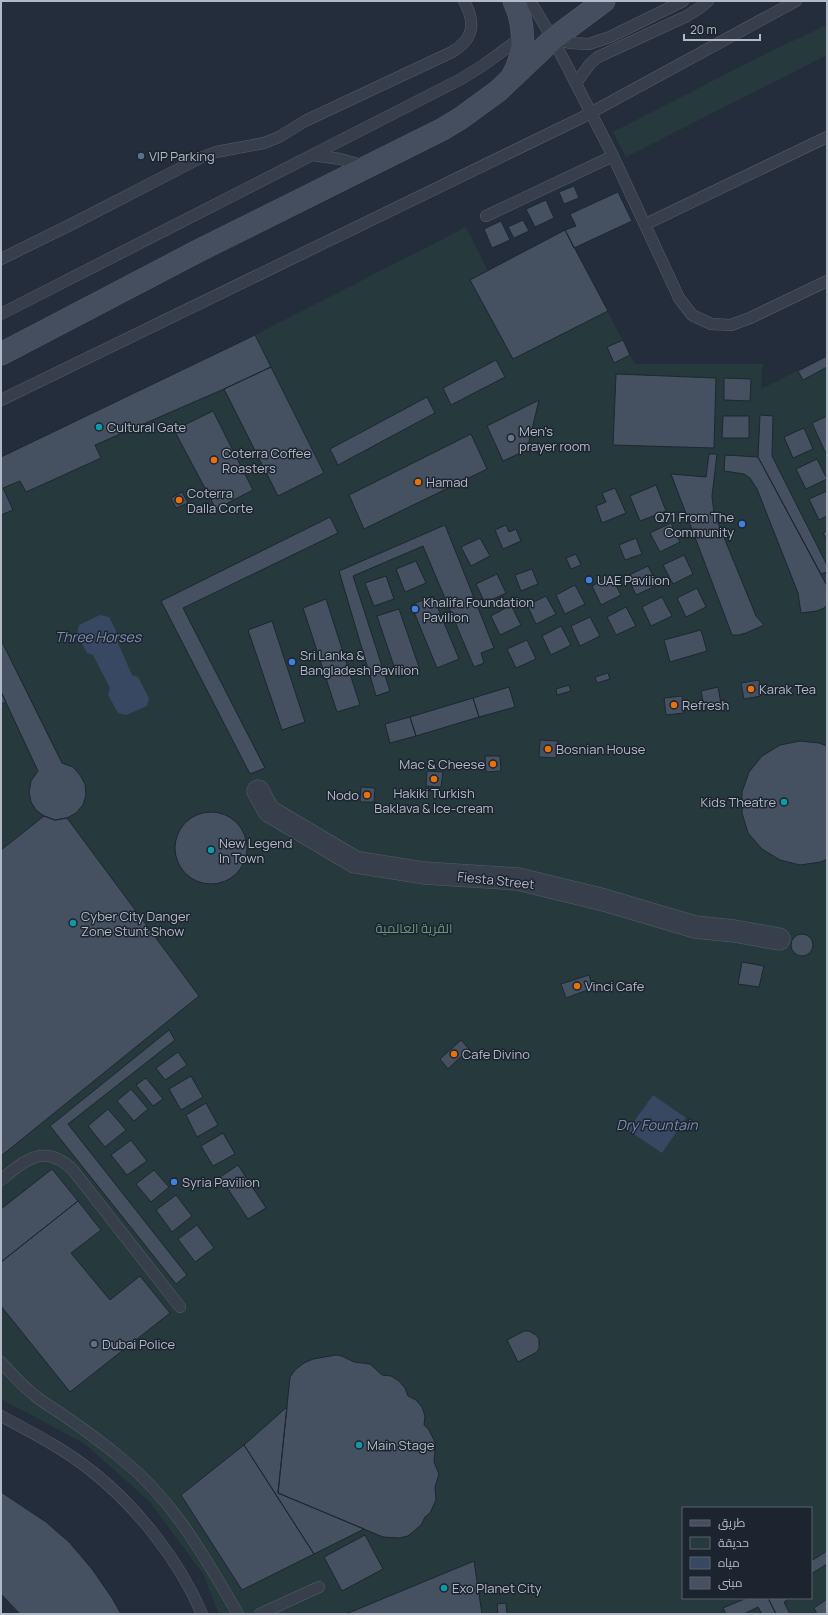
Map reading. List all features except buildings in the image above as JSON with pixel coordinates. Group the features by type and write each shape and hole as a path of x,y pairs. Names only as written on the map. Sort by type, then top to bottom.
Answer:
{"street":[{"path":"507,83 515,70 522,49 523,36 521,24 514,1"},
{"path":"1,354 198,251 449,125 479,106 507,83 553,39 604,1"},
{"name":"Fiesta Street","path":"258,791 269,811 355,862 424,873 518,879 604,900 695,927 734,930 779,939"}],"lane":[{"path":"1,258 72,224 200,158 216,152 264,143 279,137 305,121 452,52 466,41 470,34 472,25 471,16 464,1"},
{"path":"530,1 553,39 591,112 646,224 679,298 692,315 711,324 731,325 750,318 827,281"},
{"path":"553,39 570,43 589,44 610,37 684,1"},
{"path":"576,83 590,64 598,57 687,16 708,1"},
{"path":"1,400 591,112 796,1"},
{"path":"1,314 461,79 523,36"},
{"path":"646,224 827,137"},
{"path":"313,155 340,159 367,167"},
{"path":"486,216 613,156"},
{"path":"1,1180 22,1163 32,1158 43,1155 54,1157 65,1162 73,1170 180,1308"},
{"path":"1,1362 33,1395 122,1458 148,1482 171,1508 192,1536 238,1614"},
{"path":"1,1416 66,1452 94,1472 120,1495 144,1521 178,1569 196,1599 202,1614"},
{"path":"260,1614 319,1587"}],"green space":[{"path":"827,25 827,55 626,157 613,132 771,51"},
{"name":"القرية العالمية","path":"466,227 488,271 565,230 635,364 763,364 761,389 827,356 827,1614 219,1614 203,1574 150,1502 85,1444 1,1399 1,457 255,335"}],"water":[{"name":"Three Horses","path":"100,615 109,617 119,637 118,643 132,675 138,677 149,698 147,706 126,715 118,713 108,695 110,688 93,655 87,653 77,634 79,625"},
{"name":"Dry Fountain","path":"653,1095 686,1118 662,1153 628,1130"}],"place":[{"name":"VIP Parking","path":"141,156"},
{"name":"Cultural Gate","path":"99,427"},
{"name":"Men's prayer room","path":"511,438"},
{"name":"Coterra Coffee Roasters","path":"214,460"},
{"name":"Hamad","path":"418,482"},
{"name":"Coterra Dalla Corte","path":"179,500"},
{"name":"Q71 From The Community","path":"742,524"},
{"name":"UAE Pavilion","path":"589,580"},
{"name":"Khalifa Foundation Pavilion","path":"415,609"},
{"name":"Sri Lanka & Bangladesh Pavilion","path":"292,662"},
{"name":"Karak Tea","path":"751,689"},
{"name":"Refresh","path":"674,705"},
{"name":"Bosnian House","path":"548,749"},
{"name":"Mac & Cheese","path":"493,764"},
{"name":"Hakiki Turkish Baklava & Ice-cream","path":"434,779"},
{"name":"Nodo","path":"367,795"},
{"name":"Kids Theatre","path":"784,802"},
{"name":"New Legend In Town","path":"211,850"},
{"name":"Cyber City Danger Zone Stunt Show","path":"73,923"},
{"name":"Vinci Cafe","path":"577,986"},
{"name":"Cafe Divino","path":"454,1054"},
{"name":"Syria Pavilion","path":"174,1182"},
{"name":"Dubai Police","path":"94,1344"},
{"name":"Main Stage","path":"359,1445"},
{"name":"Exo Planet City","path":"444,1588"}]}
